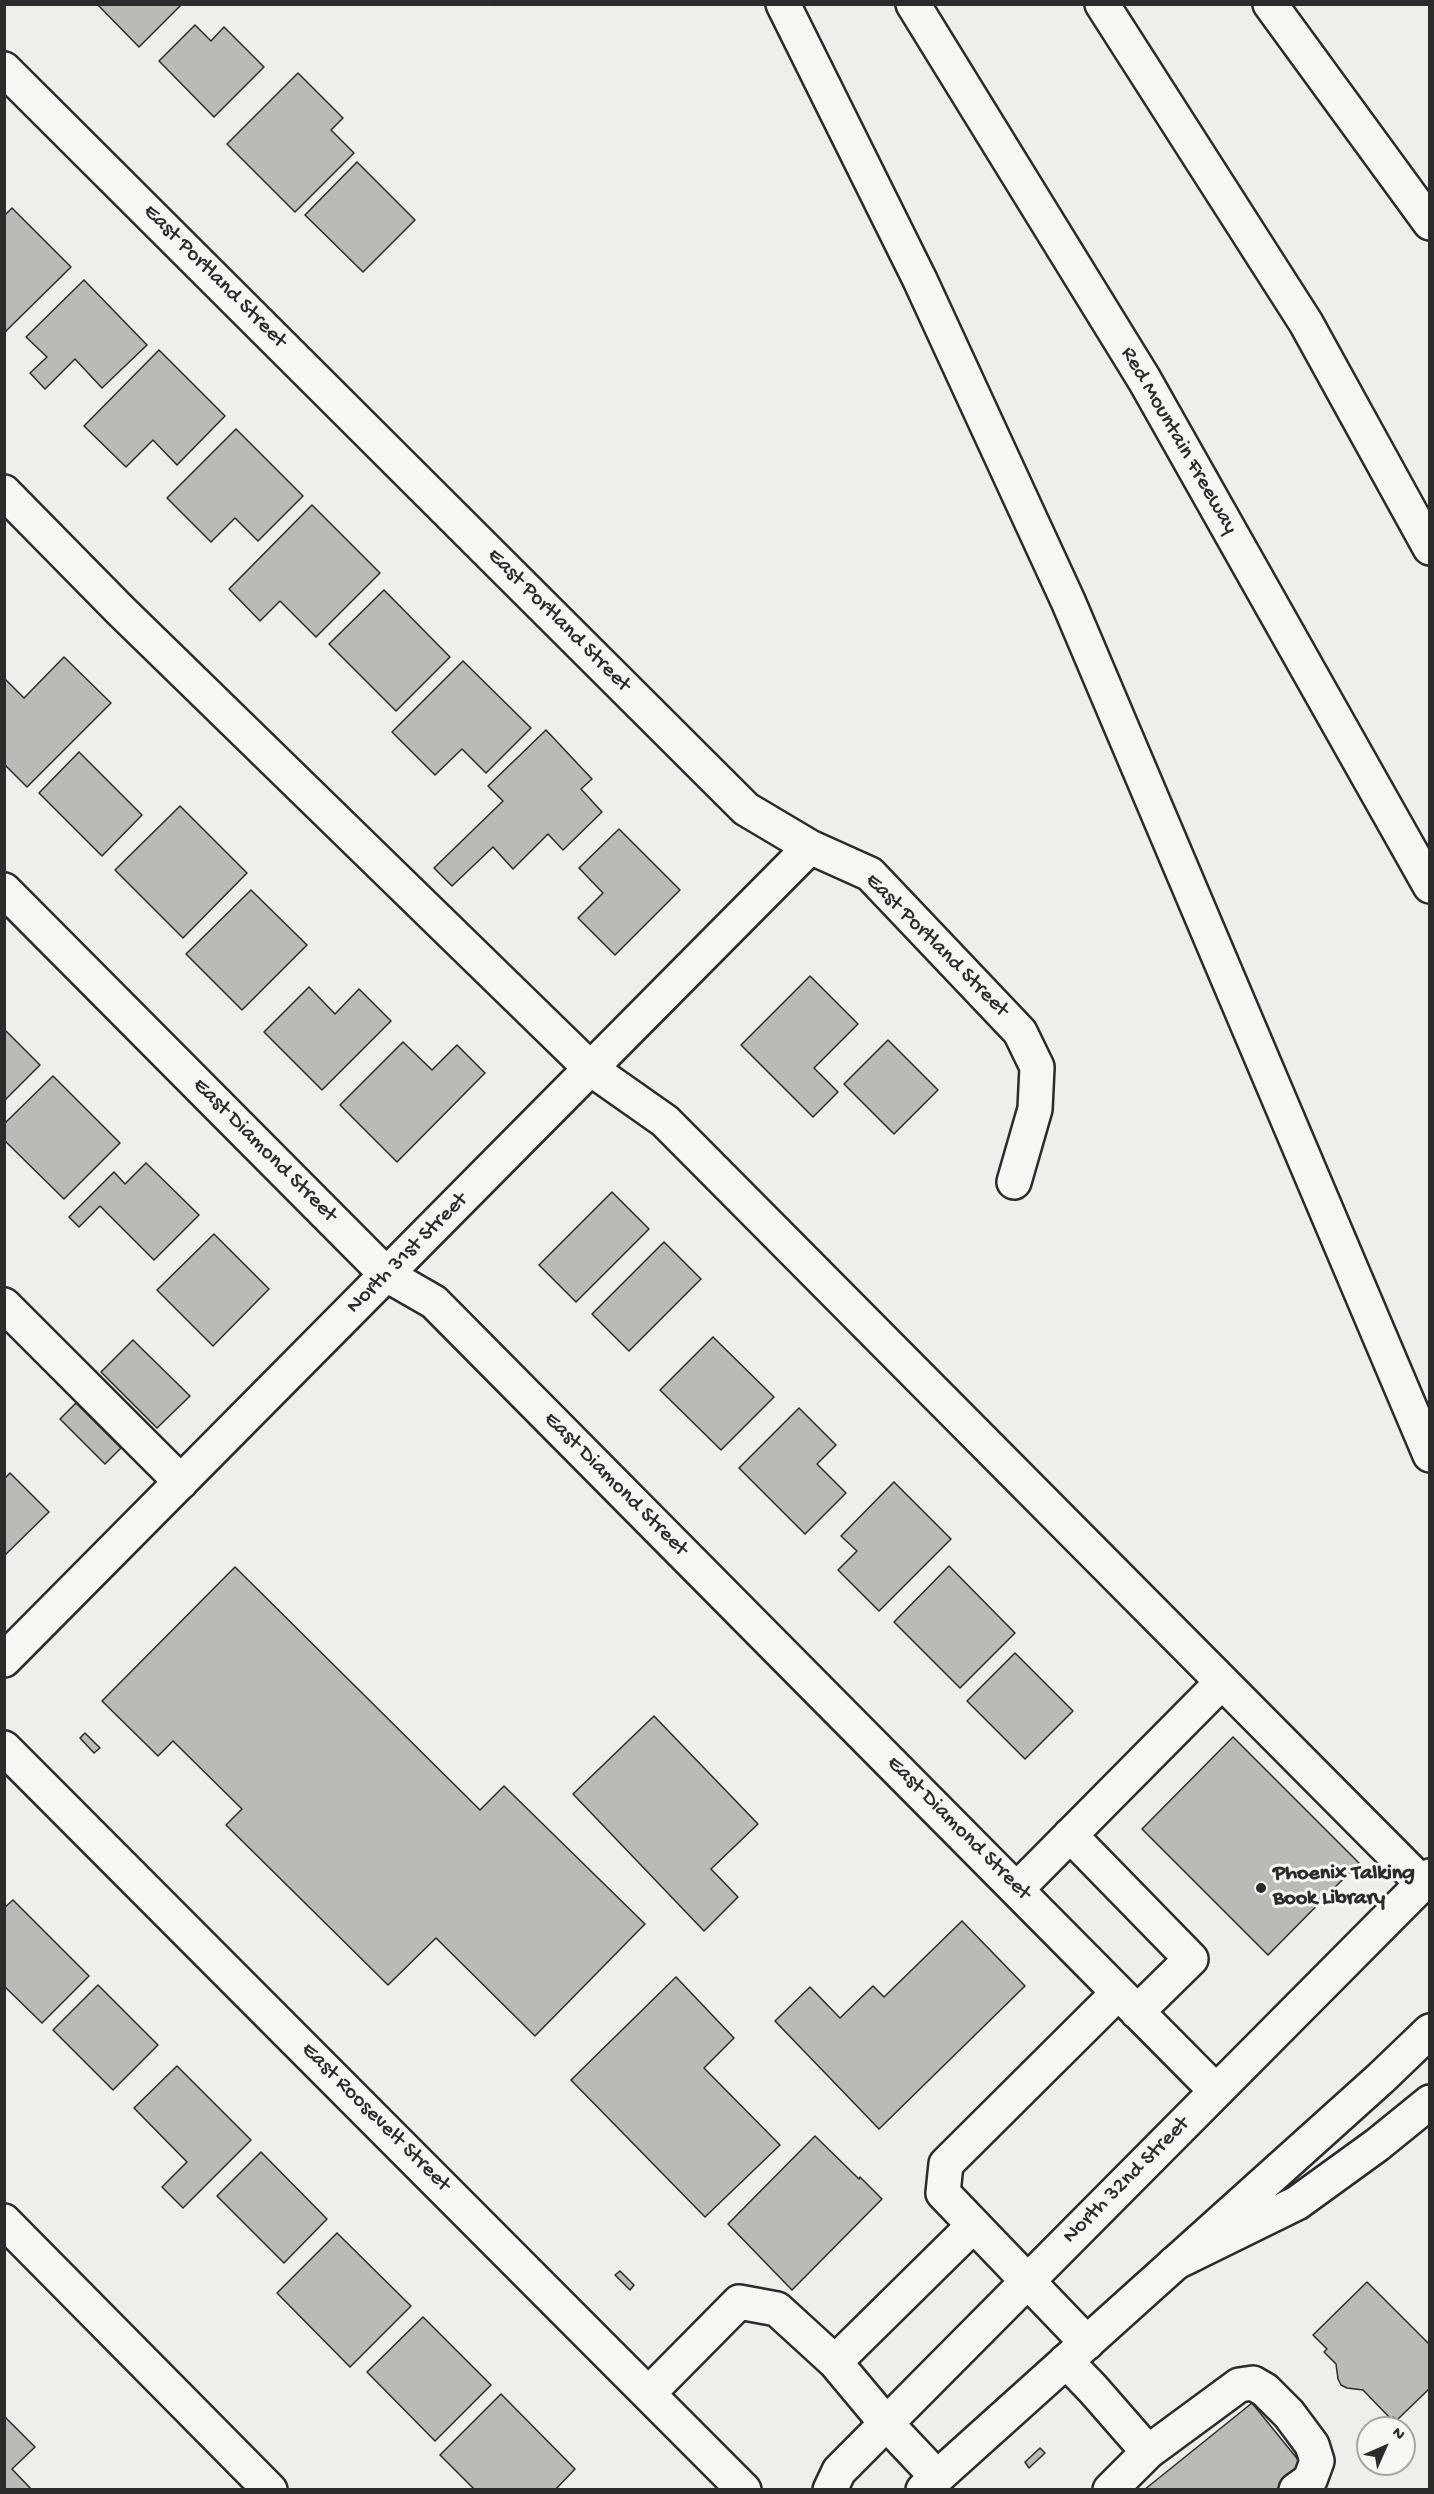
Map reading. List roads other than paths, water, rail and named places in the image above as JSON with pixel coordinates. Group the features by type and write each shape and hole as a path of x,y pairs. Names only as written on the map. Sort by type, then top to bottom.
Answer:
{"main road":[{"path":"783,4 920,280 1068,602 1430,1455"},
{"name":"Red Mountain Freeway","path":"913,4 1144,380 1430,886"},
{"path":"1102,4 1306,323 1430,548"},
{"path":"1270,4 1430,223"},
{"name":"East Portland Street","path":"4,69 746,808 810,847 870,874 1020,1032 1036,1067 1035,1109 1014,1182"},
{"path":"4,492 120,610 591,1069 664,1121 1222,1682 1426,1880"},
{"name":"North 31st Street","path":"4,1660 810,847"},
{"name":"East Diamond Street","path":"4,890 387,1275 434,1302 1216,2091"},
{"path":"1367,1304 1408,1364 1430,1390"},
{"path":"4,1305 181,1482"},
{"path":"1017,1889 1222,1682"},
{"name":"East Roosevelt Street","path":"4,1748 744,2490"},
{"path":"1070,1835 1191,1959 1128,2002 946,2164 943,2193 1027,2281 1076,2352 1093,2389 1148,2452"},
{"name":"North 32nd Street","path":"830,2490 839,2471 1426,1880"},
{"path":"649,2393 739,2302 777,2309 835,2362 886,2423 930,2483 1381,2078 1430,2031"},
{"path":"1175,2263 1297,2204 1377,2145 1430,2102"},
{"path":"4,2221 270,2490"},
{"path":"835,2362 974,2225"},
{"path":"1110,2490 1148,2452 1239,2385 1253,2383 1265,2390 1289,2414 1312,2445 1317,2461 1310,2480 1296,2490"}],"place":[{"name":"Phoenix Talking Book Library","path":"1261,1888"}]}
